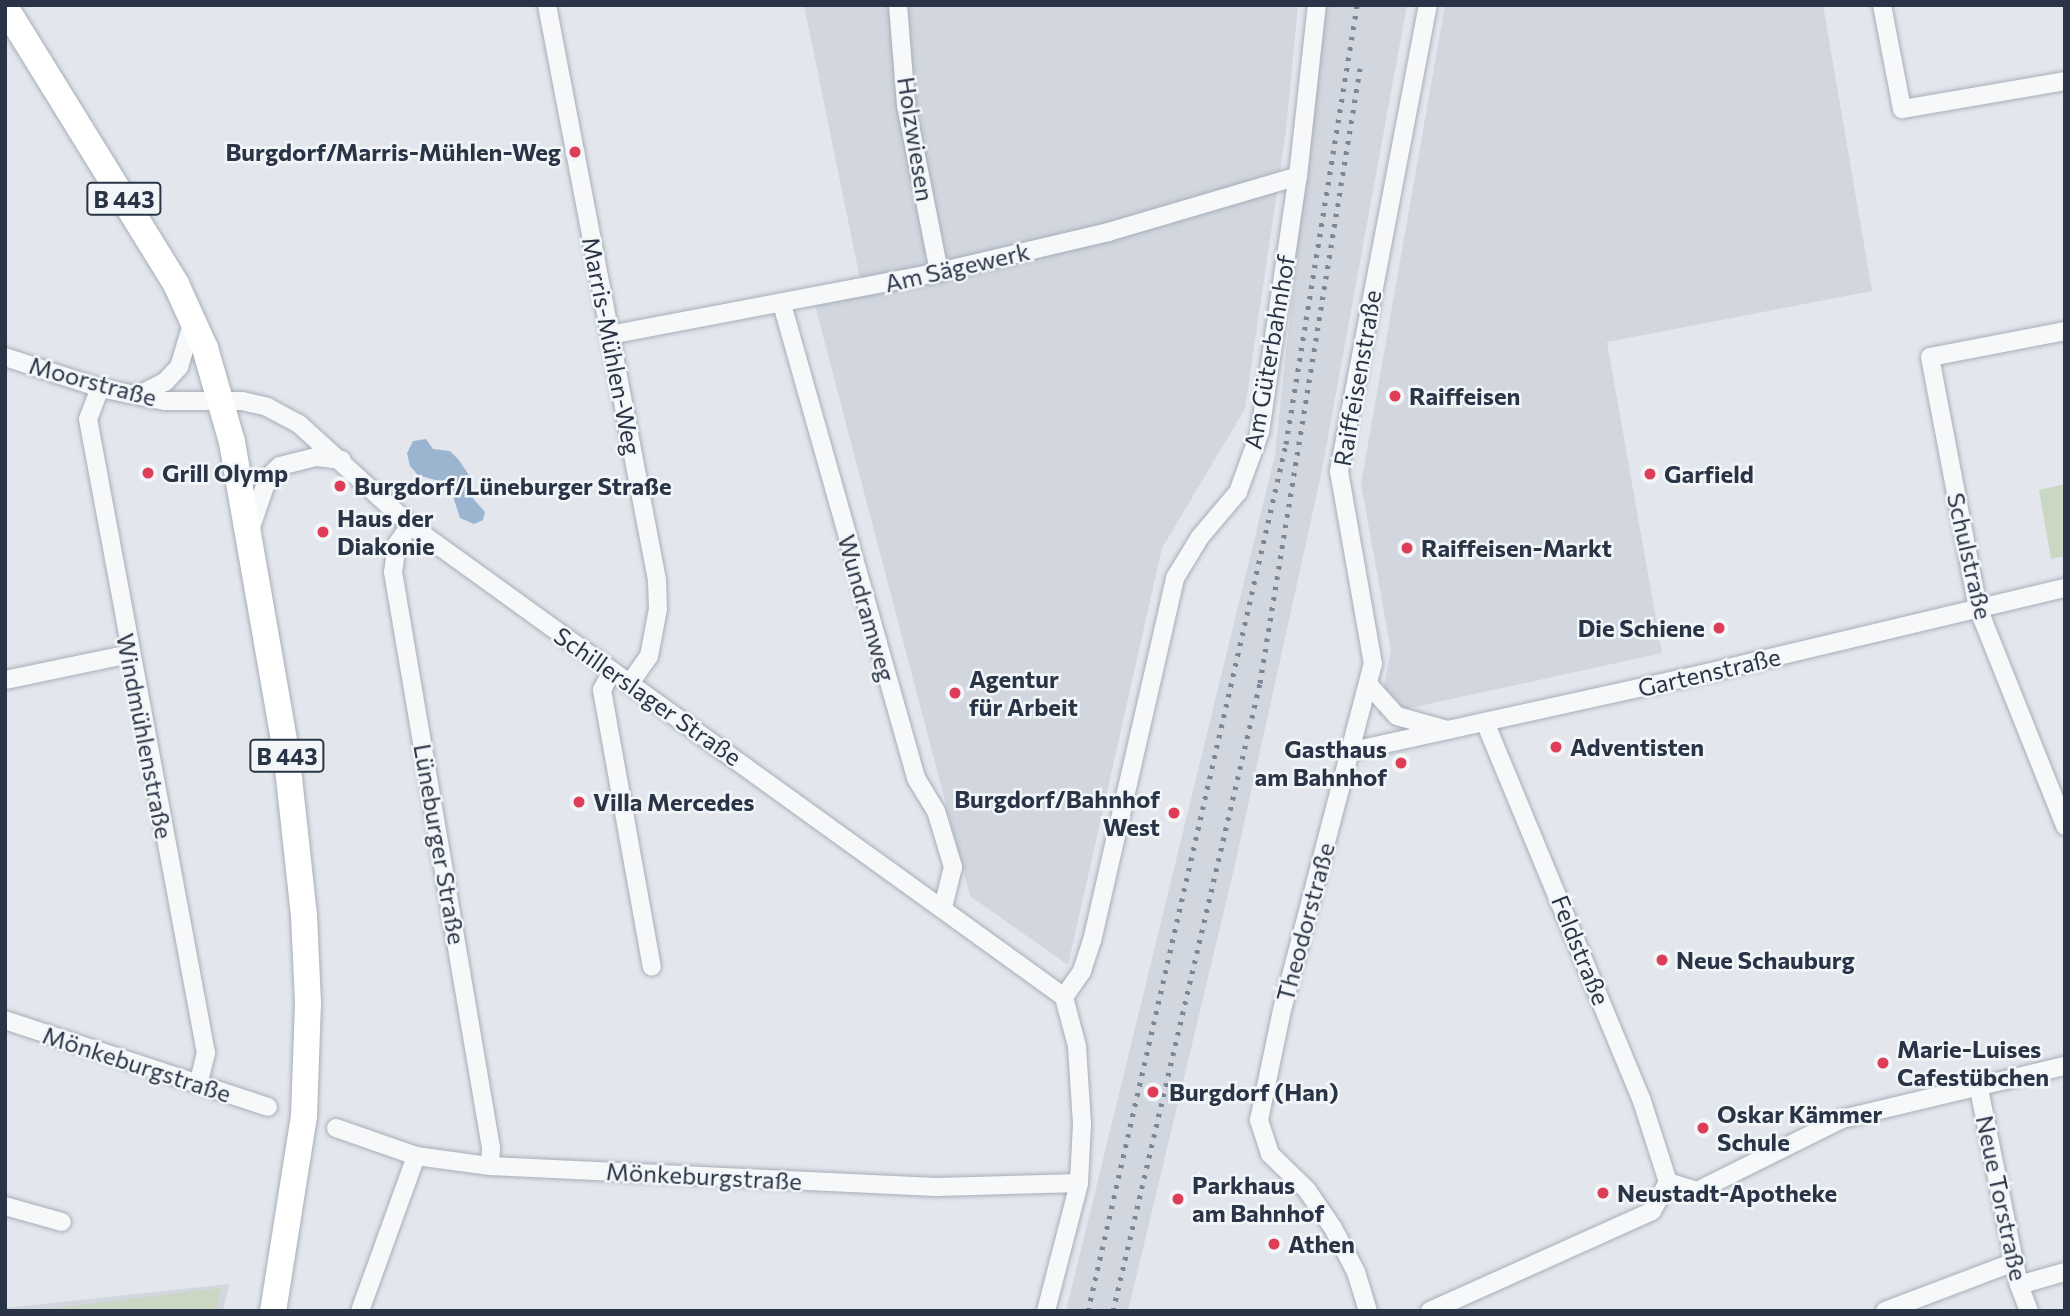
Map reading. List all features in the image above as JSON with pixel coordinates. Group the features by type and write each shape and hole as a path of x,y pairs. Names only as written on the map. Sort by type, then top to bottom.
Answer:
{"main road":[{"name":"B 443","path":"5,7 176,284 223,400 286,750 304,915 308,1002 304,1116 273,1311"}],"street":[{"name":"Marris-Mühlen-Weg","path":"547,5 657,580 658,609 649,656 630,683"},
{"name":"Holzwiesen","path":"898,5 906,105 939,272"},
{"name":"Am Güterbahnhof","path":"1064,997 1082,971 1092,941 1175,578 1200,537 1238,492 1259,432 1298,176 1317,5"},
{"name":"Raiffeisenstraße","path":"1352,751 1369,685 1370,643 1339,471 1428,5"},
{"path":"1882,5 1902,109 2065,81"},
{"name":"Am Sägewerk","path":"610,335 939,272 1108,232 1298,176"},
{"name":"Wundramweg","path":"782,304 916,778 936,811 953,867 943,907"},
{"path":"139,395 165,382 179,367 193,321"},
{"name":"Schulstraße","path":"2065,331 1930,357 1978,608 2065,826"},
{"name":"Moorstraße","path":"5,357 100,388 165,401 223,400"},
{"name":"Windmühlenstraße","path":"100,388 88,419 206,1053 198,1084"},
{"name":"Schillerslager Straße","path":"223,400 267,407 299,424 342,460 410,526 943,907 1064,997"},
{"path":"249,534 268,477 280,466 317,457 342,460"},
{"name":"Lüneburger Straße","path":"410,526 397,544 393,572 491,1147 490,1166"},
{"name":"Gartenstraße","path":"1352,751 2065,588"},
{"path":"5,680 130,654"},
{"path":"612,671 602,690 652,967"},
{"path":"1369,685 1398,716 1447,730"},
{"name":"Feldstraße","path":"1485,722 1641,1098 1668,1182"},
{"name":"Theodorstraße","path":"1352,751 1263,1095 1259,1120 1265,1147 1307,1190 1333,1227 1356,1272 1368,1311"},
{"path":"1046,1311 1079,1184 1082,1124 1077,1046 1064,997"},
{"name":"Mönkeburgstraße","path":"5,1020 268,1107"},
{"path":"1430,1311 1652,1212 1668,1182 1697,1191 1842,1119 1978,1084 2065,1066"},
{"name":"Neue Torstraße","path":"1978,1084 2019,1285 2029,1311"},
{"name":"Mönkeburgstraße","path":"335,1128 416,1156 490,1166 936,1187 1079,1184"},
{"path":"360,1311 416,1156"},
{"path":"5,1206 62,1222"},
{"path":"1885,1311 2014,1262"},
{"path":"2019,1285 2065,1272"}],"shaded area":[{"path":"804,5 1298,5 1286,131 1245,409 1162,548 1068,965 970,896 812,294 860,279"},
{"path":"1323,5 1407,5 1321,475 1234,869 1128,1311 1066,1311 1275,455"},
{"path":"1445,5 1823,5 1872,291 1607,342 1662,653 1378,715 1391,651 1361,484"},
{"path":"229,1284 223,1311 5,1311 5,1308"}],"green space":[{"path":"2065,484 2065,556 2051,559 2039,490"},
{"path":"221,1288 217,1311 31,1311"}],"water":[{"path":"426,439 433,449 450,451 459,460 472,480 471,496 485,512 483,520 474,524 460,518 449,484 418,475 410,466 407,453 413,441"}],"railway":[{"path":"1088,1311 1286,444 1357,5"},
{"path":"1113,1311 1260,683 1360,68"}],"place":[{"name":"Burgdorf/Marris-Mühlen-Weg","path":"575,152"},
{"name":"Raiffeisen","path":"1395,396"},
{"name":"Grill Olymp","path":"148,473"},
{"name":"Garfield","path":"1650,474"},
{"name":"Burgdorf/Lüneburger Straße","path":"340,486"},
{"name":"Haus der Diakonie","path":"323,532"},
{"name":"Raiffeisen-Markt","path":"1407,548"},
{"name":"Die Schiene","path":"1719,628"},
{"name":"Agentur für Arbeit","path":"955,693"},
{"name":"Adventisten","path":"1556,747"},
{"name":"Gasthaus am Bahnhof","path":"1401,763"},
{"name":"Villa Mercedes","path":"579,802"},
{"name":"Burgdorf/Bahnhof West","path":"1174,813"},
{"name":"Neue Schauburg","path":"1662,960"},
{"name":"Marie-Luises Cafestübchen","path":"1883,1063"},
{"name":"Burgdorf (Han)","path":"1153,1092"},
{"name":"Oskar Kämmer Schule","path":"1703,1128"},
{"name":"Neustadt-Apotheke","path":"1603,1193"},
{"name":"Parkhaus am Bahnhof","path":"1178,1199"},
{"name":"Athen","path":"1274,1244"}]}
